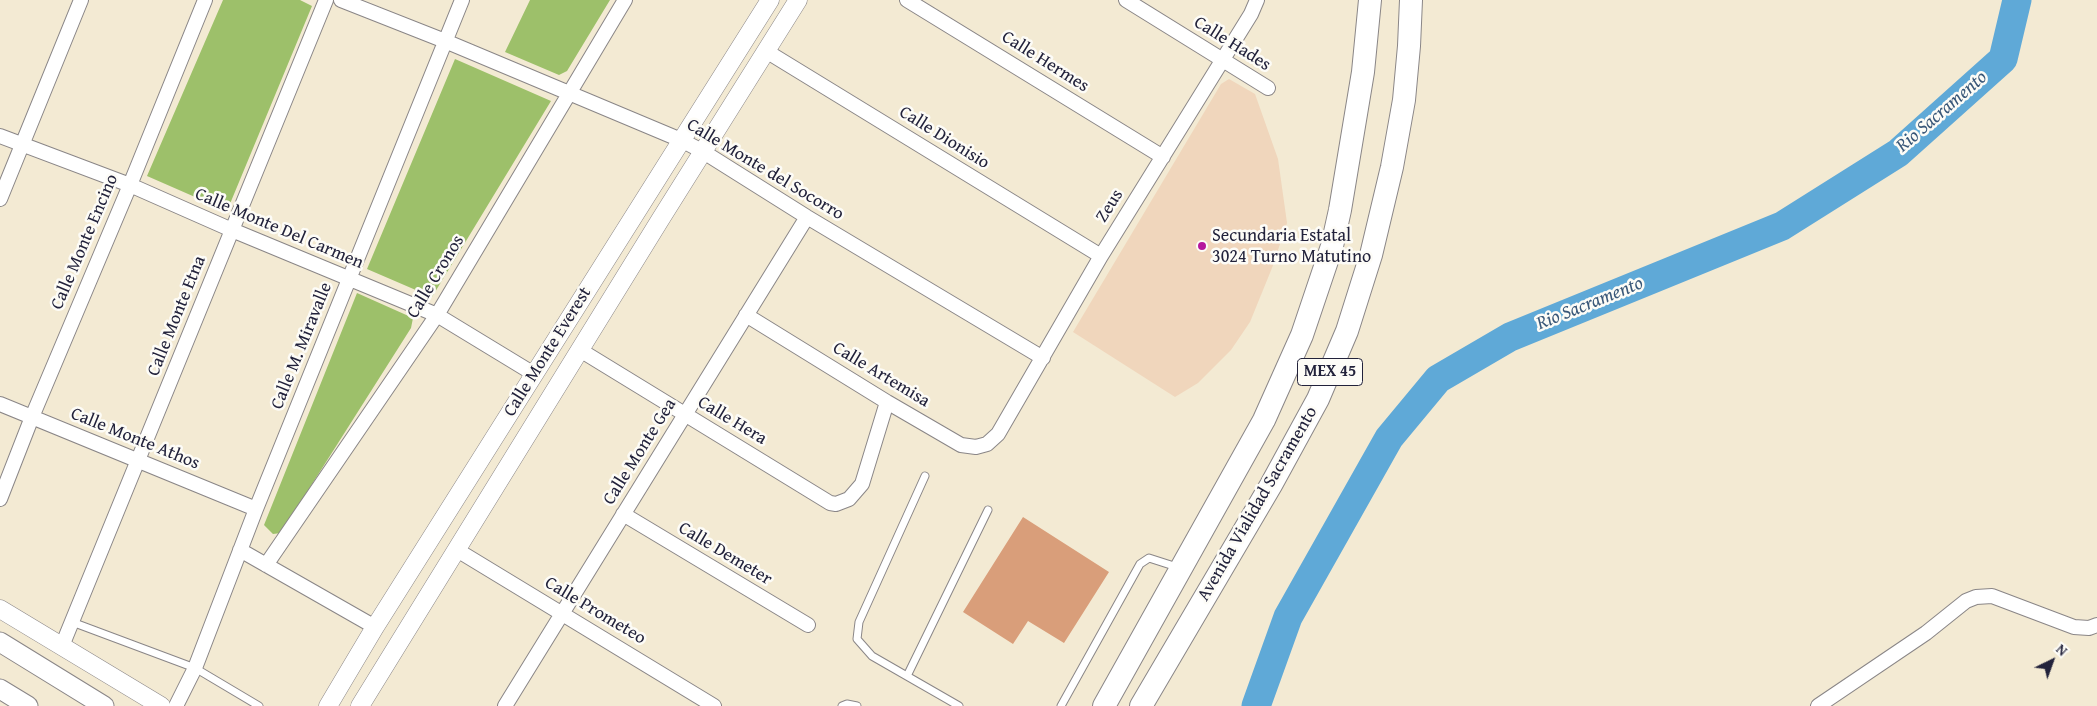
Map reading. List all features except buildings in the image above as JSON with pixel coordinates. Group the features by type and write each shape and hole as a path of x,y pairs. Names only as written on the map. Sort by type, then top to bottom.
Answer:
{"highway":[{"name":"Avenida Vialidad Sacramento","path":"1104,706 1264,420 1315,301 1332,246 1346,177 1363,72 1370,0"},
{"name":"Avenida Vialidad Sacramento","path":"1141,706 1271,486 1318,399 1346,331 1371,255 1392,167 1404,100 1411,0"}],"main road":[{"path":"0,642 104,706"},
{"path":"0,689 28,706"}],"street":[{"path":"0,199 81,0"},
{"name":"Calle Monte Encino","path":"0,500 32,417 130,185 205,0"},
{"name":"Calle Monte Etna","path":"62,646 326,0"},
{"name":"Calle Monte del Socorro","path":"341,0 445,41 680,140 1043,358"},
{"name":"Calle M. Miravalle","path":"176,706 195,668 256,508 462,0"},
{"name":"Calle Cronos","path":"266,565 437,315 625,0"},
{"name":"Calle Monte Everest","path":"328,706 375,627 680,140 770,0"},
{"name":"Calle Monte Everest","path":"360,706 798,0"},
{"name":"Calle Hermes","path":"907,0 1163,157"},
{"name":"Calle Hades","path":"1126,0 1268,88"},
{"name":"Zeus","path":"998,434 1102,256 1251,14 1257,0"},
{"name":"Calle Dionisio","path":"766,51 1102,256"},
{"name":"Calle Monte Del Carmen","path":"0,136 130,185 232,230 437,315 534,374"},
{"name":"Calle Monte Gea","path":"505,706 807,218"},
{"name":"Calle Artemisa","path":"746,315 961,445 976,447 987,444 998,434"},
{"name":"Calle Hera","path":"580,350 830,503 836,504 850,499 862,484 887,402"},
{"name":"Calle Monte Athos","path":"0,404 256,508"},
{"name":"Calle Demeter","path":"624,514 808,625"},
{"path":"240,550 375,627"},
{"name":"Calle Prometeo","path":"457,550 714,706"},
{"path":"1818,706 1926,633 1966,601 1976,597 1992,596 2074,627 2089,628 2097,625"},
{"path":"0,609 161,706"}],"lane":[{"path":"926,476 859,622 858,639 872,656 959,706"},
{"path":"907,676 988,510"},
{"path":"1061,706 1140,564 1149,558 1180,568"},
{"path":"72,622 195,668 259,706"},
{"path":"842,706 848,704 857,706"}],"shaded area":[{"name":"Secundaria Estatal 3024 Turno Matutino","path":"1229,79 1255,94 1278,159 1287,223 1272,268 1250,322 1231,350 1198,383 1175,397 1073,332 1221,84"}],"green space":[{"path":"223,0 300,0 312,6 227,211 147,176"},
{"path":"530,0 610,0 567,71 559,75 505,52"},
{"path":"455,59 551,101 432,297 367,269"},
{"path":"357,293 413,318 411,328 281,533 273,534 264,525"}],"waterway":[{"name":"Rio Sacramento","path":"1256,706 1288,617 1389,438 1438,379 1510,337 1782,226 1898,153 2003,59 2017,0"}],"place":[{"name":"Secundaria Estatal 3024 Turno Matutino","path":"1202,246"}]}
